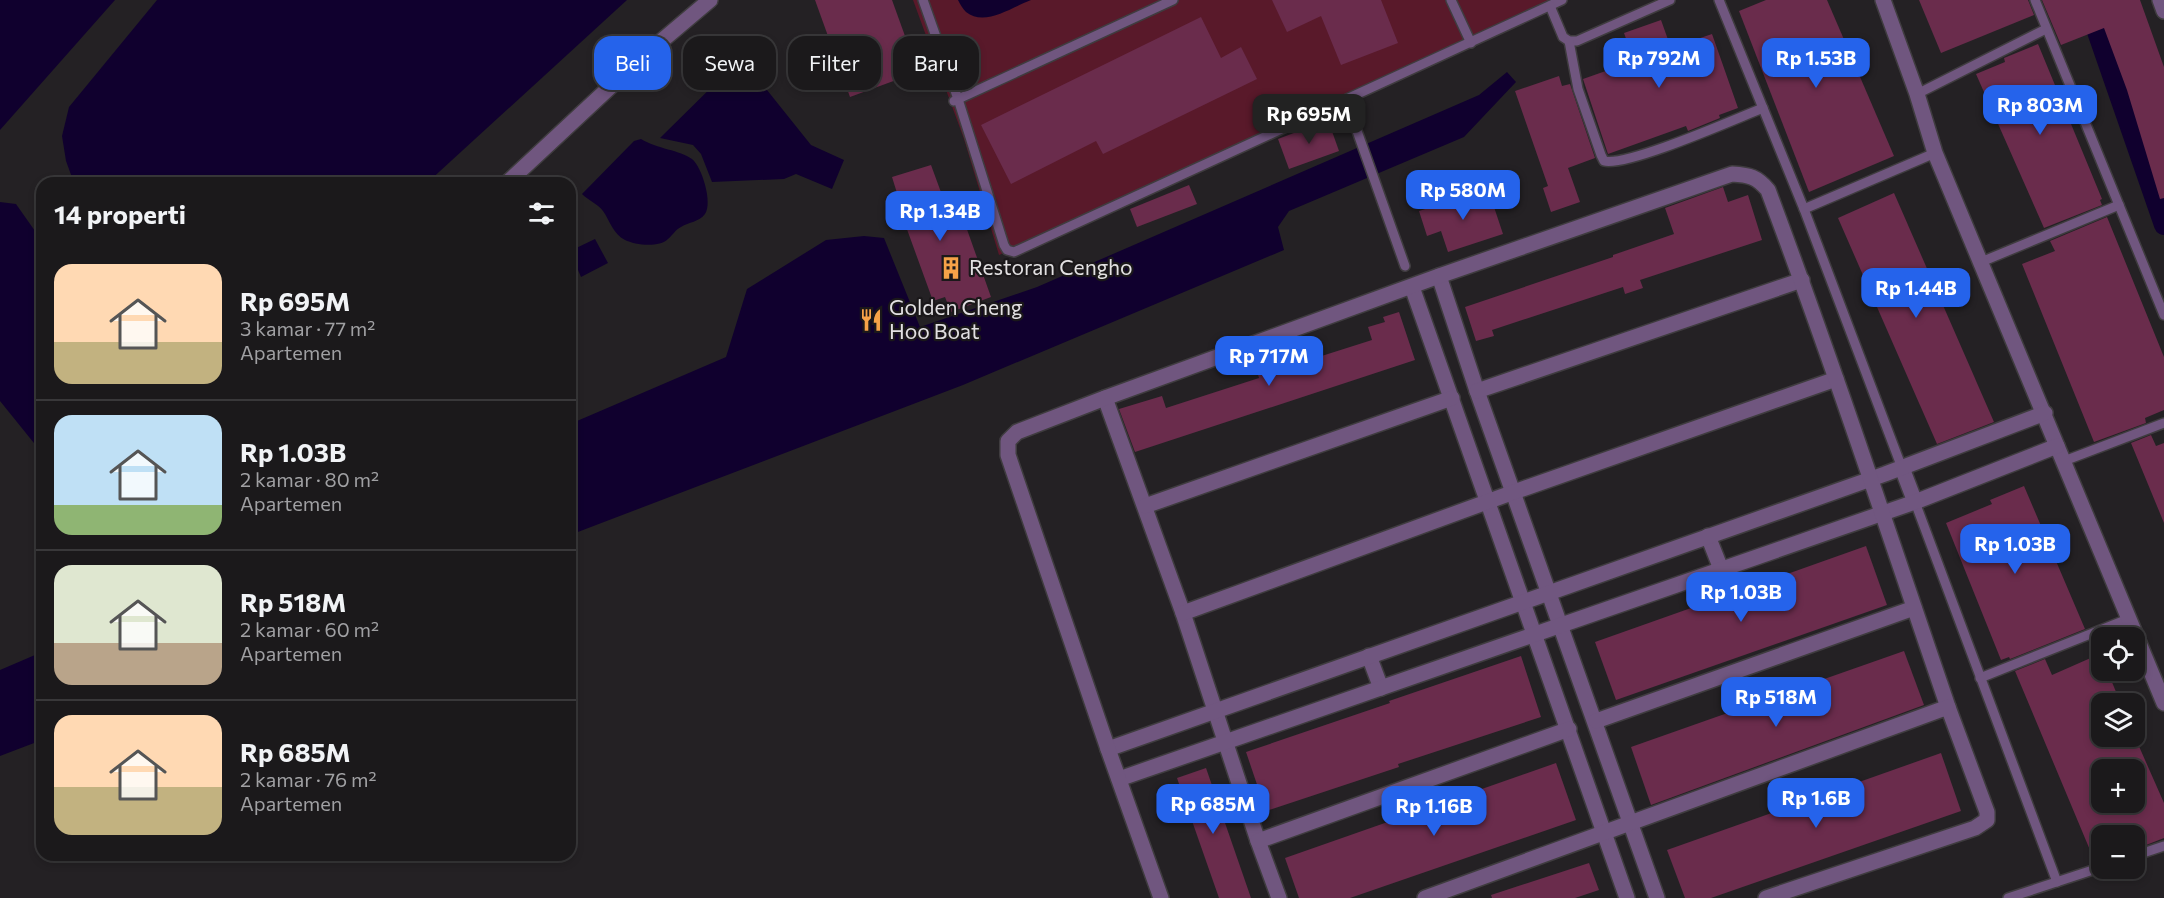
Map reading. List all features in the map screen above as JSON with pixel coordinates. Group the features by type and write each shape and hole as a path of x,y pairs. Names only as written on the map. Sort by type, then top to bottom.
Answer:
{"street":[{"path":"513,177 639,60 710,0"},
{"path":"1883,0 1917,94 1935,153 2164,703"},
{"path":"2160,0 2164,11"},
{"path":"1161,898 1008,455 1008,441 1017,432 1105,398 1438,276 1732,174 1750,175 1760,180 1768,190 1802,280 1948,707 1987,812 1987,819 1975,828 1766,898"},
{"path":"1438,276 1657,898"},
{"path":"1477,391 1802,280"},
{"path":"1412,287 1490,503 1627,898"},
{"path":"1183,613 1490,503 1514,492 1836,379"},
{"path":"1105,398 1183,613 1257,841 1279,898"},
{"path":"1145,506 1452,398"},
{"path":"1108,749 1902,468 2045,413"},
{"path":"1119,779 1882,514 2057,447"},
{"path":"1902,468 1915,502"},
{"path":"1708,536 1721,569"},
{"path":"1596,722 1914,608"},
{"path":"1369,656 1381,688"},
{"path":"1425,898 1948,707"},
{"path":"1257,841 1569,729"}],"lane":[{"path":"923,0 1004,245 1009,251 1021,250 1563,0"},
{"path":"955,101 1173,0"},
{"path":"1451,0 1471,43"},
{"path":"1551,6 1563,37 1569,41 1577,41 1670,0"},
{"path":"2035,0 2164,315"},
{"path":"1721,1 1804,209 1902,468"},
{"path":"1917,94 2046,29"},
{"path":"1569,41 1578,89 1604,161 1620,160 1656,149 1763,108"},
{"path":"1347,100 1405,266"},
{"path":"1804,209 1935,153"},
{"path":"1981,262 2119,205"},
{"path":"2064,461 2164,423"},
{"path":"1915,502 2057,882"},
{"path":"1980,678 2128,619"},
{"path":"2145,852 2164,846"},
{"path":"2008,898 2091,871"}],"shaded area":[{"path":"0,0 115,0 0,130"},
{"path":"157,0 627,0 434,177 72,177 66,161 62,136 69,107"},
{"path":"913,0 1567,0 999,255 964,139 946,90 979,90 979,36 926,36"},
{"path":"958,0 1031,0 999,14 981,17 966,12"},
{"path":"1507,72 1516,82 1464,137 1289,211 1278,227 1284,250 963,385 576,533 576,421 726,357 747,289 826,240 864,236 884,238 920,327 1037,287 1479,95"},
{"path":"709,90 767,90 811,145 844,160 832,189 796,174 784,179 712,182 701,154 693,145 660,138"},
{"path":"641,139 692,159 705,185 708,202 703,217 679,228 664,242 653,245 625,240 615,231 601,209 582,194 634,141"},
{"path":"0,202 16,204 36,232 36,446 0,401"},
{"path":"595,239 608,263 581,277 576,265 576,248"},
{"path":"36,655 36,742 0,756 0,670"}],"building":[{"path":"815,0 892,0 905,36 893,36 893,81 881,86 881,36 828,36"},
{"path":"1272,0 1381,0 1398,43 1341,65 1321,16 1287,32"},
{"path":"1766,0 1827,0 1894,156 1809,192 1739,11"},
{"path":"1919,0 2028,0 2034,15 1941,53"},
{"path":"2042,0 2140,0 2164,67 2164,198 2160,199 2127,90 2104,28 2061,45"},
{"path":"1201,17 1221,58 1241,47 1257,79 1103,154 1096,141 1011,184 981,125"},
{"path":"1661,20 1671,48 1712,34 1738,108 1688,131 1686,126 1608,154 1583,79 1634,61 1624,33"},
{"path":"2038,44 2102,199 2100,200 2102,205 2044,228 1976,74 2005,62 2004,58"},
{"path":"1559,76 1562,86 1570,84 1595,158 1568,168 1580,202 1551,212 1543,188 1548,186 1515,91"},
{"path":"847,90 869,90 850,97"},
{"path":"1328,120 1339,151 1289,169 1278,139"},
{"name":"Restoran Cengho","path":"931,165 953,225 964,221 991,297 951,312 945,297 933,301 900,210 902,209 892,177"},
{"path":"1189,185 1197,204 1137,227 1130,209"},
{"path":"1723,187 1728,202 1748,195 1762,240 1640,280 1643,288 1625,294 1623,287 1492,330 1494,336 1476,341 1465,307 1674,234 1665,208"},
{"path":"1488,189 1503,234 1448,252 1441,231 1427,236 1419,211"},
{"path":"1894,193 1994,422 1937,444 1838,218"},
{"path":"2107,217 2164,357 2164,410 2145,418 2146,423 2094,442 2022,264 2055,251 2050,241"},
{"path":"1399,312 1415,360 1135,452 1119,409 1162,396 1166,408 1259,378 1254,361 1282,352 1287,367 1372,340 1368,327 1385,322 1383,317"},
{"path":"2151,435 2156,446 2164,443 2164,523 2131,443"},
{"path":"2024,486 2085,629 2010,659 2009,657 2001,660 1946,523 1992,504 1990,500"},
{"path":"1866,546 1887,605 1616,700 1595,642"},
{"path":"1904,651 1924,705 1651,805 1631,747"},
{"path":"1521,656 1541,717 1266,811 1246,752"},
{"path":"2091,658 2091,681 2112,681 2116,693 2091,693 2091,747 2139,747 2145,759 2091,759 2091,813 2145,813 2145,760 2164,803 2164,838 2145,845 2145,825 2091,825 2091,852 2015,671 2045,659 2052,675"},
{"path":"1941,753 1961,811 1711,898 1685,898 1667,850"},
{"path":"1556,763 1576,820 1350,898 1299,898 1285,858"},
{"path":"1206,768 1251,898 1219,898 1177,778"},
{"path":"1589,863 1599,890 1575,898 1492,898 1491,895"}],"waterway":[{"path":"2086,0 2164,225"}],"place":[{"name":"Restoran Cengho","path":"951,268"},
{"name":"Golden Cheng Hoo Boat","path":"871,320"}]}
